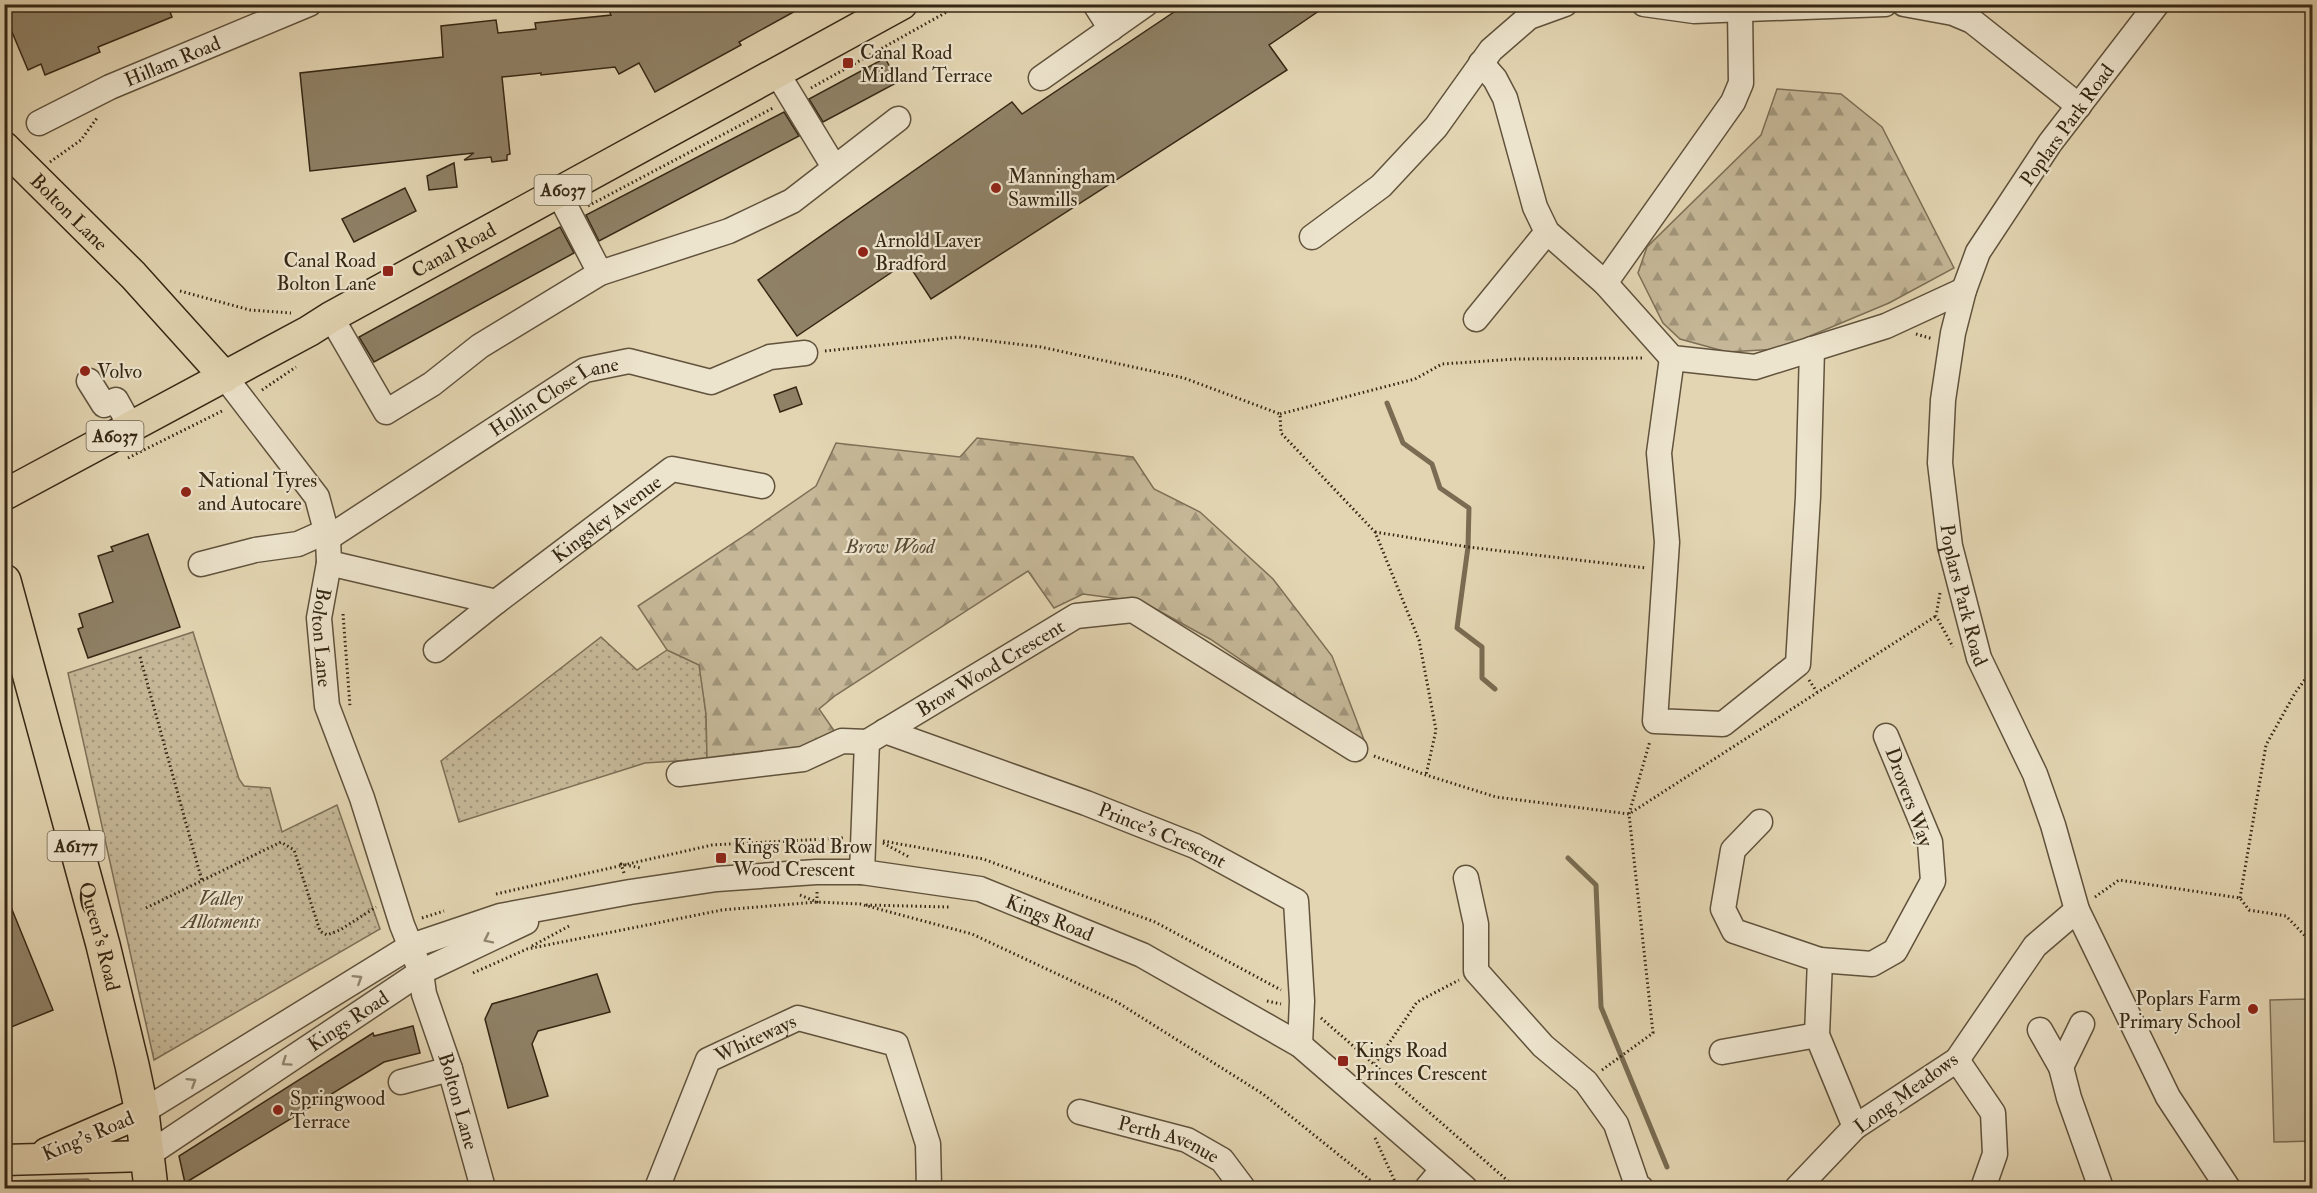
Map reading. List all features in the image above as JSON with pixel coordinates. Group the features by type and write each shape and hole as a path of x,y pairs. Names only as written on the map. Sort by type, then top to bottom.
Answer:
{"highway":[{"name":"Queen's Road","path":"4,581 103,945 142,1112 151,1188"}],"main road":[{"name":"Canal Road","path":"4,495 225,377 331,317 564,204 785,85 902,4"},
{"name":"Bolton Lane","path":"4,147 133,275 225,377"},
{"name":"King's Road","path":"19,1160 142,1112"},
{"name":"King's Road","path":"19,1160 146,1156"}],"street":[{"name":"Hillam Road","path":"39,123 110,87 309,4"},
{"path":"1095,4 1111,29"},
{"path":"1041,78 1146,4"},
{"path":"1312,237 1381,186 1436,127 1491,50 1529,17 1565,4"},
{"path":"1644,4 1694,11 1885,4"},
{"path":"1904,4 1953,13 1972,21 2079,106"},
{"name":"Poplars Park Road","path":"2157,4 2050,143 1978,252 1964,290 1953,333 1943,411 1940,463 1950,546 1980,658 2036,774 2077,910 2168,1097 2228,1188"},
{"path":"1605,283 1733,102 1741,83 1740,9"},
{"path":"1481,63 1495,79 1505,98 1535,207 1547,232 1605,283 1672,358 1755,367 1886,326 1964,290"},
{"path":"785,85 834,167"},
{"path":"331,317 386,411 432,384 480,346 600,273 729,231 792,201 898,119"},
{"path":"564,204 600,273"},
{"path":"1476,319 1547,232"},
{"path":"1672,358 1659,453 1667,542 1655,721 1723,724 1798,664 1808,497 1812,349"},
{"name":"Hollin Close Lane","path":"201,564 255,550 298,544 328,534 585,370 629,362 711,382 770,357 806,353"},
{"name":"Bolton Lane","path":"225,377 317,497 328,534 329,563 319,618 327,706 362,798 393,897 421,972 424,994 450,1069 483,1188"},
{"path":"89,381 104,405 116,400 131,428"},
{"name":"Kingsley Avenue","path":"436,651 496,602 672,469 762,486"},
{"path":"329,563 496,602"},
{"name":"Brow Wood Crescent","path":"876,736 1076,616 1133,610 1355,749"},
{"path":"679,774 803,759 842,741 876,736 862,872"},
{"name":"Prince's Crescent","path":"876,736 1086,803 1195,846 1296,901 1302,1001 1300,1045"},
{"name":"Drovers Way","path":"1760,822 1733,850 1724,909 1734,931 1820,960 1872,964 1895,951 1933,881 1930,842 1886,736"},
{"name":"Kings Road","path":"142,1112 411,946 500,916 630,892 717,879 816,872 862,872 980,889 1142,955 1300,1045 1465,1188"},
{"path":"1466,878 1476,924 1476,971 1543,1046 1586,1082 1616,1124 1637,1185 1641,1188"},
{"name":"Kings Road","path":"146,1156 421,972 561,906"},
{"name":"Long Meadows","path":"1797,1188 1855,1127 1957,1060 2035,946 2077,910"},
{"path":"1820,960 1817,1035 1855,1127"},
{"name":"Whiteways","path":"657,1188 708,1060 798,1018 896,1044 928,1144 929,1188"},
{"path":"2061,1067 2082,1024"},
{"path":"2040,1030 2061,1067 2069,1098 2101,1188"},
{"path":"1722,1052 1817,1035"},
{"path":"1957,1060 1993,1113 1995,1154 1983,1188"},
{"path":"401,1082 450,1069"},
{"name":"Perth Avenue","path":"1080,1112 1187,1140 1222,1160 1243,1188"},
{"path":"1427,1188 1443,1169"}],"path":[{"path":"564,204 785,85 961,4"},
{"path":"176,289 250,310 331,317"},
{"path":"806,353 958,337 1010,343 1041,347 1184,378 1280,414 1415,379 1442,364 1516,359 1672,358"},
{"path":"119,462 243,401 304,362"},
{"path":"1280,414 1281,433 1375,532 1419,640 1436,730 1426,775"},
{"path":"1375,532 1467,547 1666,571"},
{"path":"342,610 351,716"},
{"path":"1355,749 1426,775 1496,796 1629,814 1935,616"},
{"path":"140,657 202,881"},
{"path":"2240,898 2266,745 2295,693 2313,670"},
{"path":"1614,1060 1653,1033 1629,814 1655,721"},
{"path":"490,896 555,879 712,845 827,838"},
{"path":"146,908 281,842 294,850 320,931 327,934 340,930 393,897"},
{"path":"2077,910 2119,880 2240,898 2249,910 2286,916 2313,943"},
{"path":"465,976 527,949 722,910 817,902 950,907"},
{"path":"860,904 972,934 1118,1002 1263,1094 1380,1188"},
{"path":"418,919 449,909"},
{"path":"1375,1064 1417,1002 1476,971"},
{"path":"1371,1128 1398,1188"},
{"path":"2306,1141 2309,1188"}],"green space":[{"path":"1777,89 1841,94 1882,127 1954,268 1889,303 1779,349 1727,352 1680,339 1663,323 1638,273 1647,247 1761,135"},
{"name":"Brow Wood","path":"977,438 1133,457 1154,489 1200,512 1273,579 1332,656 1366,745 1210,639 1143,602 1083,594 1054,608 1028,571 836,695 819,709 835,732 788,754 707,759 706,714 699,665 667,650 638,606 816,486 836,443 960,457"},
{"name":"Valley Allotments","path":"193,632 239,779 244,786 270,788 282,832 337,805 380,929 154,1060 68,673"},
{"path":"601,637 637,670 667,650 700,665 706,714 707,759 645,763 459,822 441,761"},
{"path":"2312,999 2312,1141 2274,1142 2270,1000"},
{"path":"88,1179 98,1188 5,1188 5,1181"}],"building":[{"path":"4,4 167,4 172,17 98,47 100,52 45,75 41,64 28,70 4,13"},
{"path":"606,4 808,4 739,42 741,45 655,92 639,63 619,74 615,67 502,77 510,154 507,155 507,160 492,162 491,157 464,160 474,153 310,171 300,73 443,57 441,26 496,20 498,33 536,29 535,23 611,15"},
{"name":"Manningham Sawmills","path":"1186,4 1329,4 1269,45 1287,70 931,299 907,262 797,336 758,280 1012,102 1022,114"},
{"path":"885,58 898,82 823,122 809,99"},
{"path":"784,112 799,136 599,241 586,215"},
{"path":"454,163 457,187 429,190 427,176"},
{"path":"405,188 416,211 354,242 342,219"},
{"path":"560,227 574,253 374,362 359,337"},
{"path":"796,387 802,404 780,412 774,395"},
{"path":"148,534 180,627 88,658 78,629 83,627 79,614 113,602 98,556 113,551 111,547"},
{"path":"4,890 53,1010 4,1030"},
{"path":"597,974 610,1012 538,1031 532,1044 548,1096 508,1108 485,1019 492,1004"},
{"name":"Springwood Terrace","path":"413,1026 420,1053 384,1062 185,1183 179,1156 373,1033 374,1036"}],"waterway":[{"path":"1387,403 1403,443 1432,464 1440,488 1469,508 1468,547 1457,628 1482,647 1482,678 1495,689"},
{"path":"1568,858 1596,885 1601,1007 1667,1167"}],"place":[{"name":"Canal Road Midland Terrace","path":"848,63"},
{"name":"Manningham Sawmills","path":"996,188"},
{"name":"Arnold Laver Bradford","path":"863,252"},
{"name":"Canal Road Bolton Lane","path":"388,271"},
{"name":"Volvo","path":"85,371"},
{"name":"National Tyres and Autocare","path":"186,492"},
{"name":"Kings Road Brow Wood Crescent","path":"721,858"},
{"name":"Poplars Farm Primary School","path":"2253,1009"},
{"name":"Kings Road Princes Crescent","path":"1343,1061"},
{"name":"Springwood Terrace","path":"278,1110"}]}
